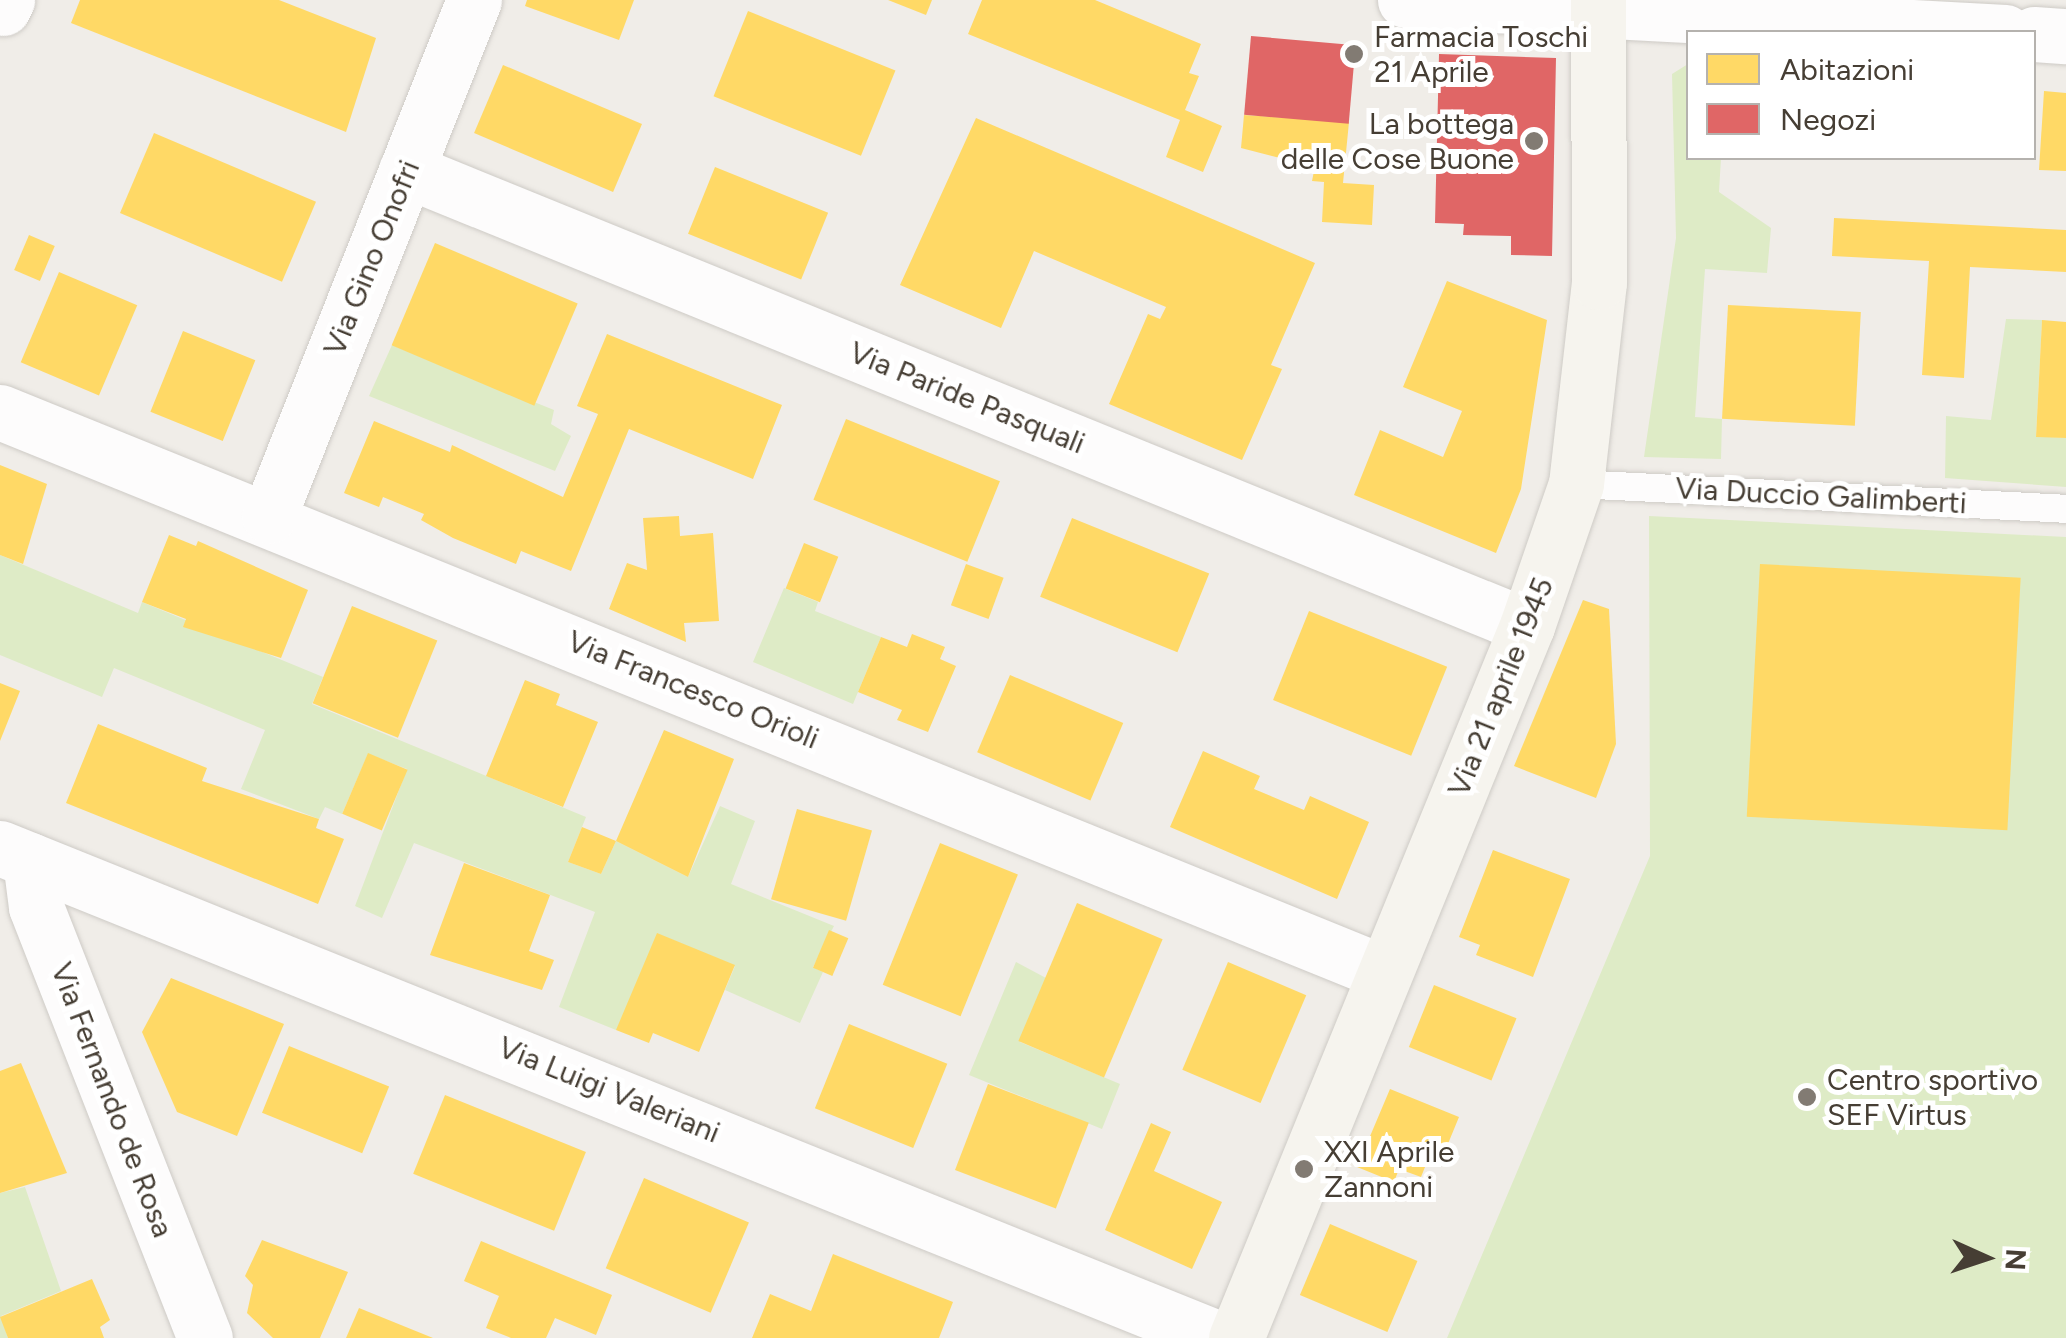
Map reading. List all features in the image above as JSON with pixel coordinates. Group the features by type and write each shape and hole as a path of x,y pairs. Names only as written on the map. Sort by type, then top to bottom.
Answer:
{"street":[{"name":"Via Gino Onofri","path":"269,516 474,0"},
{"path":"1406,0 1598,4 1976,30"},
{"name":"Via 21 aprile 1945","path":"1236,1338 1527,626 1576,484 1599,282 1598,4"},
{"path":"2036,34 2066,36"},
{"name":"Via Paride Pasquali","path":"406,170 1527,626"},
{"name":"Via Francesco Orioli","path":"0,412 269,516 1385,973"},
{"name":"Via Fernando de Rosa","path":"15,854 205,1338"},
{"name":"Via Luigi Valeriani","path":"15,854 1217,1338"}],"lane":[{"name":"Via Duccio Galimberti","path":"1576,484 2066,510"}],"green space":[{"path":"1686,65 1686,160 1721,160 1719,192 1771,228 1767,273 1705,269 1695,417 1722,419 1721,459 1644,457 1676,238 1672,74"},
{"path":"2006,319 2042,320 2036,436 2066,438 2066,487 1945,478 1946,416 1991,420"},
{"path":"392,345 554,410 551,424 571,436 555,471 369,396"},
{"name":"Centro sportivo SEF Virtus","path":"1649,516 2066,537 2066,1338 1447,1338 1650,856"},
{"path":"0,555 138,613 142,602 323,677 312,704 586,817 568,862 601,874 616,841 688,877 720,806 755,821 731,884 834,926 813,967 823,972 800,1023 725,990 735,966 616,1030 559,1007 595,912 414,843 382,918 355,906 407,769 368,754 342,814 325,807 319,819 241,789 265,730 114,668 102,697 0,655"},
{"path":"784,588 818,602 815,611 881,637 853,704 753,662"},
{"path":"1016,962 1046,978 1020,1042 1120,1084 1102,1129 969,1075"},
{"path":"25,1187 61,1291 1,1316 8,1338 0,1338 0,1193"}],"building: Abitazioni":[{"path":"80,0 279,0 376,38 346,132 71,23"},
{"path":"527,0 634,0 619,40 525,6"},
{"path":"888,0 932,0 926,15"},
{"path":"982,0 1095,0 1201,44 1189,73 1199,76 1185,110 1222,126 1203,172 1166,157 1180,120 968,34"},
{"path":"748,11 895,71 861,156 714,96"},
{"path":"503,65 642,124 613,192 474,133"},
{"path":"2044,91 2066,93 2066,171 2039,170"},
{"path":"1244,115 1349,122 1343,183 1374,185 1372,225 1322,222 1324,182 1312,181 1314,171 1287,169 1288,160 1241,148"},
{"path":"976,118 1315,263 1271,365 1282,369 1242,460 1109,404 1148,314 1160,319 1166,307 1034,251 1001,328 900,285"},
{"path":"154,133 316,202 282,282 120,213"},
{"path":"715,167 828,213 801,279 688,234"},
{"path":"1834,218 2066,230 2066,272 1970,267 1964,378 1922,375 1929,261 1832,256"},
{"path":"29,235 55,246 40,281 14,270"},
{"path":"435,243 578,304 534,406 392,345"},
{"path":"59,272 137,305 99,395 21,362"},
{"path":"1447,281 1547,320 1521,489 1496,553 1354,495 1380,430 1443,457 1462,411 1403,387"},
{"path":"1728,305 1861,312 1855,426 1722,419"},
{"path":"2042,320 2066,322 2066,438 2036,437"},
{"path":"183,331 255,360 223,441 150,412"},
{"path":"607,334 782,405 753,479 629,429 571,571 521,551 516,564 453,538 421,520 424,514 383,497 379,507 344,493 374,421 450,452 452,445 563,497 598,414 577,406"},
{"path":"846,419 1000,481 967,562 813,500"},
{"path":"0,465 47,484 23,564 0,555"},
{"path":"679,516 680,536 713,533 719,621 684,623 686,642 609,609 627,563 647,570 643,518"},
{"path":"1072,518 1209,573 1177,652 1040,597"},
{"path":"169,535 196,546 198,541 308,590 281,658 183,627 186,619 142,602"},
{"path":"804,543 838,557 820,602 786,588"},
{"path":"966,564 1004,578 989,619 951,605"},
{"path":"1760,564 2021,578 2007,830 1747,817"},
{"path":"1583,600 1609,609 1616,744 1596,798 1514,766"},
{"path":"352,606 437,640 398,738 313,703"},
{"path":"1309,611 1447,667 1411,756 1273,700"},
{"path":"912,634 945,647 940,659 956,666 928,732 897,720 902,710 858,692 881,637 907,647"},
{"path":"1010,675 1123,723 1090,800 977,752"},
{"path":"525,680 560,694 556,705 598,722 563,807 486,776"},
{"path":"0,683 20,691 0,741"},
{"path":"98,724 207,768 202,781 319,819 316,828 344,839 318,904 66,803"},
{"path":"664,730 734,759 688,877 616,841"},
{"path":"1203,751 1260,776 1254,789 1304,810 1310,796 1369,822 1337,899 1170,827"},
{"path":"368,753 408,770 382,831 342,814"},
{"path":"797,809 872,830 846,921 771,899"},
{"path":"582,827 616,841 601,874 568,862"},
{"path":"940,843 1018,874 961,1016 883,985"},
{"path":"1493,850 1570,879 1533,977 1476,955 1480,945 1459,937"},
{"path":"464,863 550,895 529,951 554,960 542,990 430,955"},
{"path":"1077,903 1163,939 1104,1077 1018,1041"},
{"path":"829,930 848,938 832,976 813,968"},
{"path":"657,933 735,965 699,1052 653,1033 649,1043 616,1030"},
{"path":"1228,962 1306,995 1261,1103 1182,1070"},
{"path":"171,978 284,1024 237,1136 177,1112 142,1032"},
{"path":"1434,985 1517,1018 1491,1080 1409,1047"},
{"path":"849,1024 947,1064 913,1148 815,1108"},
{"path":"289,1046 389,1086 362,1153 262,1113"},
{"path":"21,1063 67,1173 0,1193 0,1071"},
{"path":"988,1084 1089,1123 1056,1209 955,1170"},
{"path":"1390,1089 1459,1117 1445,1151 1433,1147 1421,1177 1399,1169 1394,1182 1357,1167"},
{"path":"445,1095 586,1152 554,1231 413,1174"},
{"path":"1151,1123 1171,1132 1154,1171 1222,1202 1192,1269 1105,1230"},
{"path":"644,1178 749,1223 711,1313 606,1268"},
{"path":"1330,1224 1417,1261 1387,1332 1300,1295"},
{"path":"262,1240 348,1272 320,1338 273,1338 247,1313 253,1285 245,1276"},
{"path":"481,1241 612,1295 596,1335 555,1318 546,1338 511,1338 486,1328 499,1296 464,1281"},
{"path":"833,1254 953,1302 939,1338 752,1338 770,1294 811,1311"},
{"path":"92,1279 110,1320 100,1327 104,1338 8,1338 0,1317"},
{"path":"359,1308 433,1338 346,1338"}],"building: Negozi":[{"path":"1251,36 1356,45 1349,124 1244,115"},
{"path":"1439,54 1556,58 1552,256 1511,255 1511,236 1463,235 1464,224 1435,223"}],"place":[{"name":"Farmacia Toschi 21 Aprile","path":"1354,54"},
{"name":"La bottega delle Cose Buone","path":"1534,141"},
{"name":"Centro sportivo SEF Virtus","path":"1807,1097"},
{"name":"XXI Aprile Zannoni","path":"1304,1169"}]}
